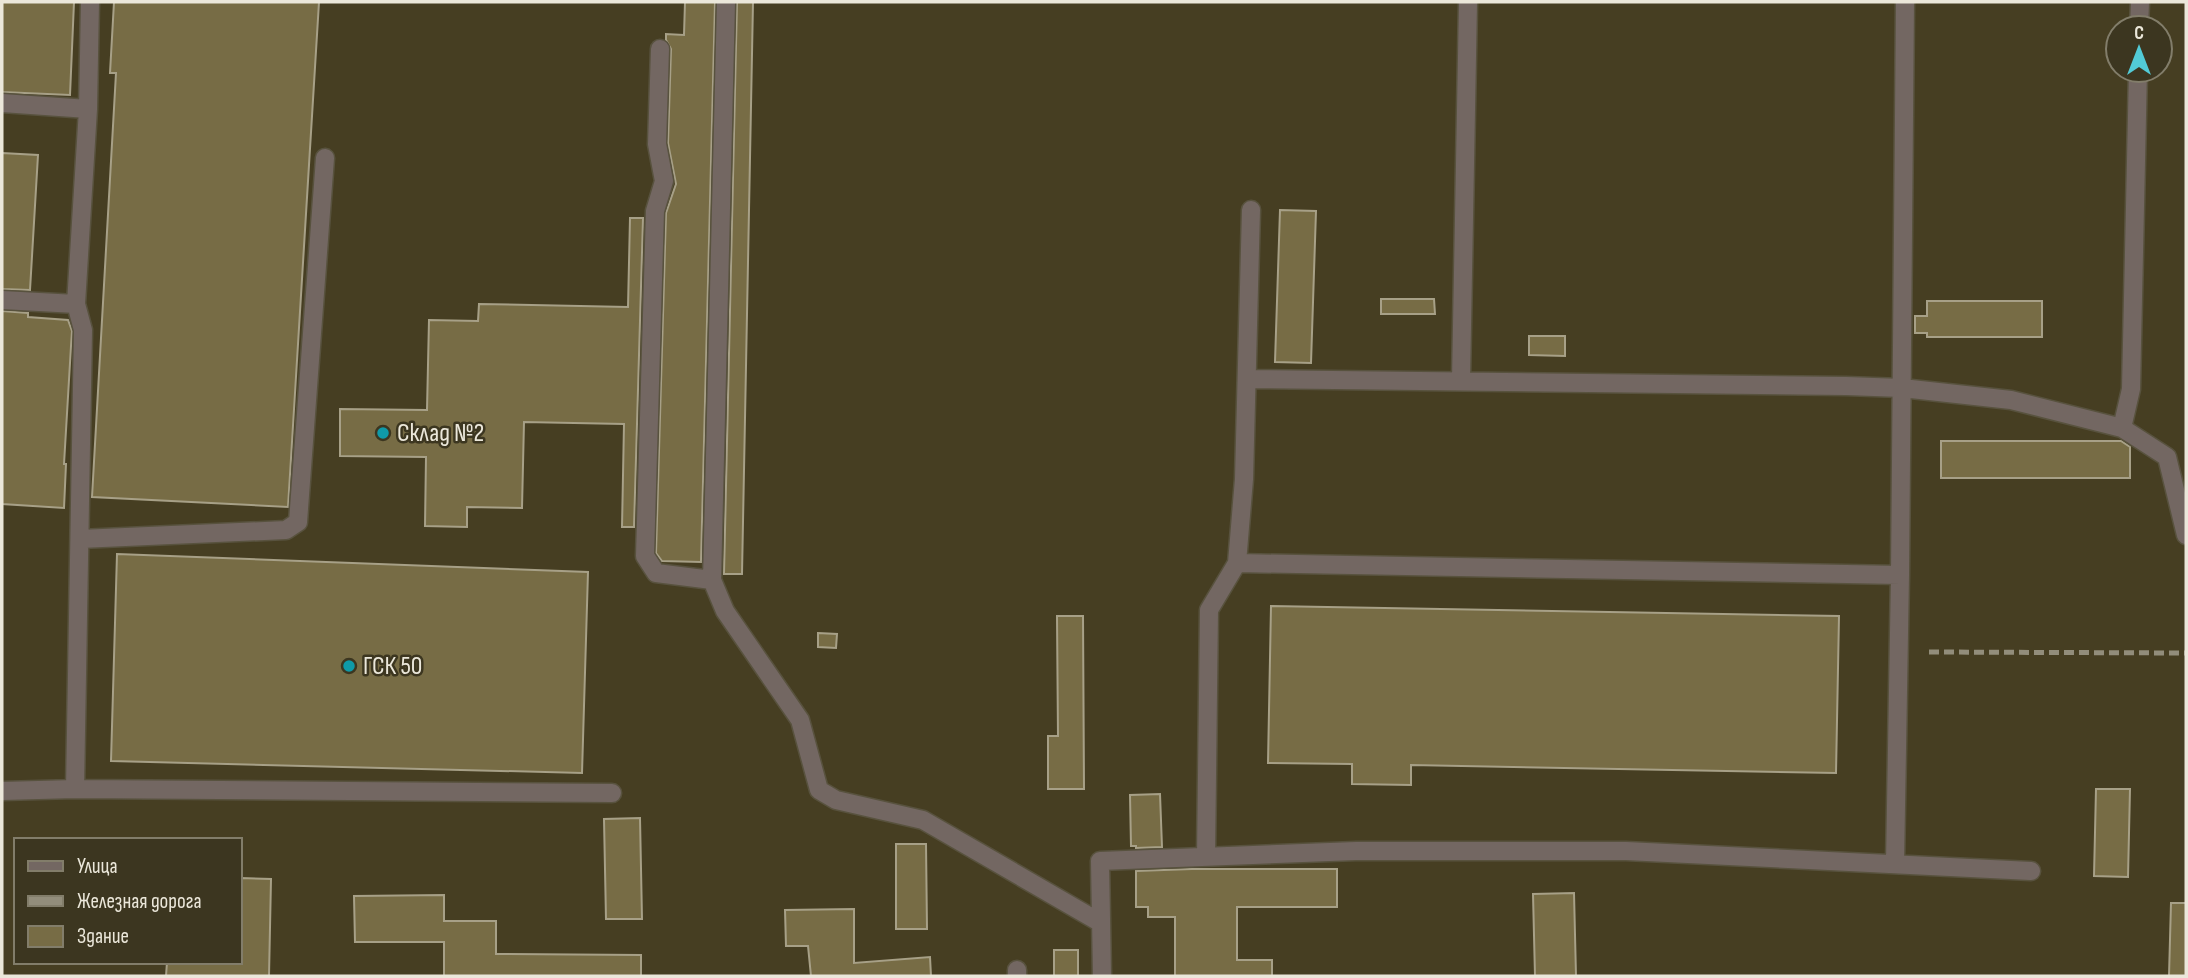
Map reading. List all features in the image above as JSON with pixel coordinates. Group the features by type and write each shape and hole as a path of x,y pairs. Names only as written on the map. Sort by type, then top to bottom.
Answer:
{"street":[{"path":"75,789 83,330 76,304 88,109 90,2"},
{"path":"726,2 712,580 726,611 800,720 819,790 836,800 923,820 1101,923"},
{"path":"1461,380 1468,2"},
{"path":"1895,864 1905,2"},
{"path":"660,49 657,144 664,181 655,211 645,556 656,573 712,580"},
{"path":"2122,428 2131,389 2138,84"},
{"path":"2,103 88,109"},
{"path":"79,539 285,530 298,522 326,158"},
{"path":"1206,857 1209,610 1237,563 1244,479 1251,210"},
{"path":"2,300 76,304"},
{"path":"1247,379 1902,388 2011,400 2122,428 2167,457 2186,535"},
{"path":"1237,563 1900,575"},
{"path":"2,791 75,789 611,793"},
{"path":"1102,976 1100,861 1356,851 1626,851 2031,871"}],"shaded area":[{"path":"2,2 2186,2 2186,976 2,976"}],"building":[{"path":"2,2 74,2 70,95 2,92"},
{"path":"114,2 319,2 288,507 92,497 116,73 110,73"},
{"path":"685,2 715,2 701,562 662,561 656,553 666,213 676,184 668,143 671,49 666,34 684,35"},
{"path":"737,2 753,2 742,574 724,574"},
{"path":"2,153 38,155 30,290 2,289"},
{"path":"1280,210 1316,211 1311,363 1275,362"},
{"path":"630,218 643,218 634,527 622,527 624,424 524,422 522,508 467,507 467,527 425,526 426,457 340,456 340,409 427,410 429,320 478,321 479,304 628,307"},
{"path":"1381,299 1434,299 1435,314 1381,314"},
{"path":"1927,301 2042,301 2042,337 1927,337 1927,333 1915,333 1915,316 1927,316"},
{"path":"2,311 28,313 28,317 68,320 72,331 64,508 2,504"},
{"path":"1529,336 1565,336 1565,356 1529,355"},
{"path":"1941,441 2121,441 2130,447 2130,478 1941,478"},
{"name":"ГСК 50","path":"117,554 588,572 582,773 111,761"},
{"path":"1271,606 1839,616 1836,773 1411,765 1411,785 1352,784 1352,764 1268,763"},
{"path":"1057,616 1083,616 1084,789 1048,789 1048,736 1058,736"},
{"path":"818,633 837,634 836,648 818,647"},
{"path":"2096,789 2130,789 2128,877 2094,876"},
{"path":"1160,794 1162,847 1131,846 1130,795"},
{"path":"640,818 642,919 606,919 604,819"},
{"path":"896,844 926,844 927,929 896,929"},
{"path":"1337,869 1337,907 1237,907 1237,960 1272,960 1272,976 1175,976 1175,917 1148,917 1148,907 1136,907 1136,871"},
{"path":"242,878 271,879 269,976 166,976 167,964 242,964"},
{"path":"1574,893 1576,976 1535,976 1533,894"},
{"path":"444,895 444,921 496,921 496,954 641,955 641,976 444,976 444,942 355,942 354,896"},
{"path":"2171,903 2186,903 2186,976 2169,976"},
{"path":"854,909 854,963 930,957 931,976 811,976 808,946 786,946 785,910"},
{"path":"1054,950 1078,950 1078,976 1054,976"}],"railway":[{"path":"1929,652 2186,653"}],"place":[{"name":"Склад №2","path":"383,433"},
{"name":"ГСК 50","path":"349,666"}]}
